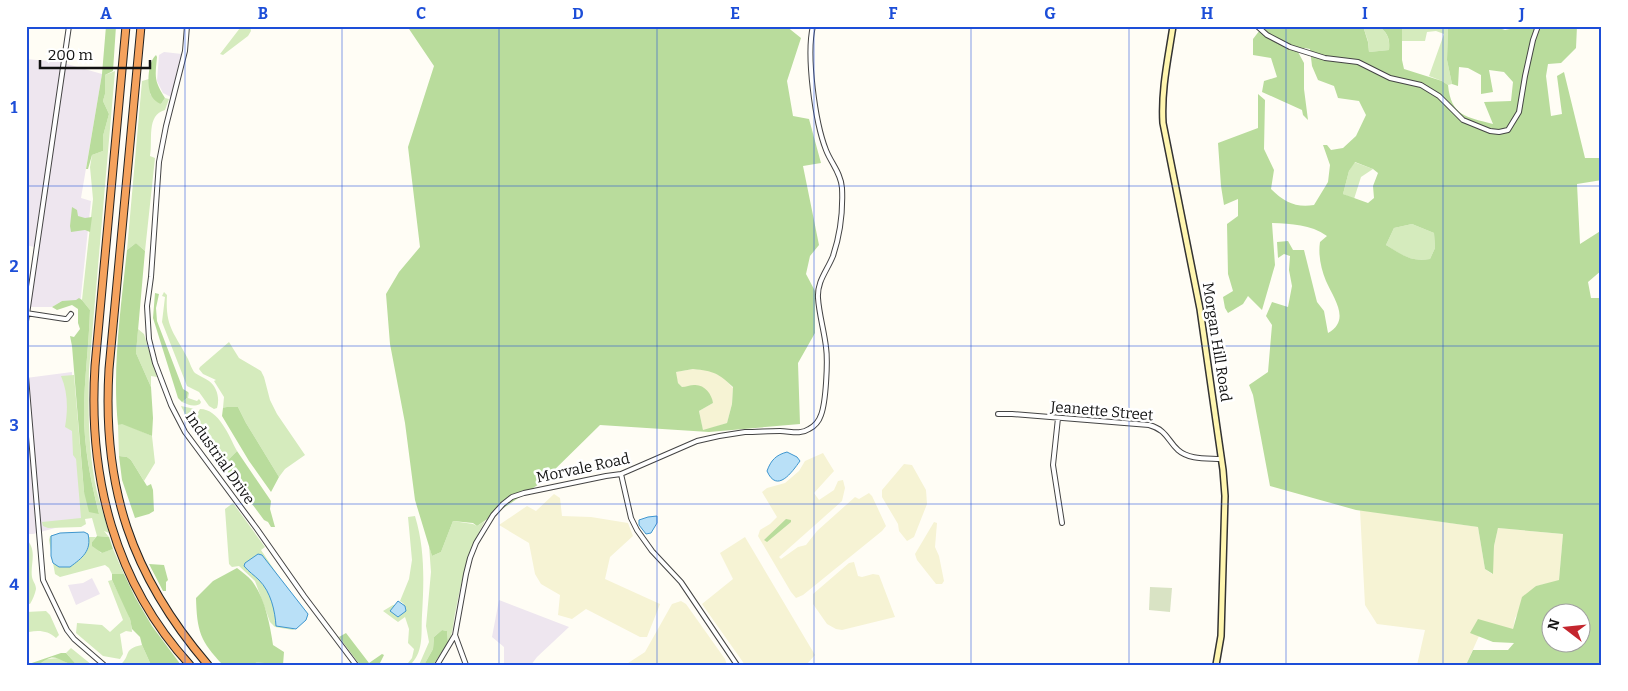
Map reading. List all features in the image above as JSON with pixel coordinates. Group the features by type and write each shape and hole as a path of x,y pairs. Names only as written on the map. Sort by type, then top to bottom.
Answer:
{"highway":[{"path":"126,26 95,366 93,404 95,446 104,499 122,557 156,620 190,665"},
{"path":"141,26 109,369 107,408 109,447 121,510 142,566 157,596 171,618 208,665"}],"main road":[{"name":"Morgan Hill Road","path":"1173,26 1162,96 1163,123 1202,322 1225,496 1221,636 1216,665"}],"street":[{"path":"26,321 69,26"},
{"name":"Industrial Drive","path":"187,26 185,51 159,162 147,306 151,347 171,405 188,437 356,665"},
{"name":"Morvale Road","path":"466,665 455,635 470,558 476,543 493,516 502,504 512,497 621,474 697,441 709,438 746,432 800,432 812,428 817,423 821,415 826,355 818,301 818,288 834,250 840,222 842,188 838,172 823,140 817,114 811,47 813,26"},
{"path":"1257,26 1267,35 1290,47 1325,58 1358,62 1390,78 1421,85 1439,96 1463,120 1490,131 1499,132 1508,130 1520,112 1524,76 1538,26"},
{"path":"27,313 65,319 71,314"},
{"path":"26,377 43,580 70,634 82,647 104,665"},
{"name":"Jeanette Street","path":"998,414 1149,425 1159,428 1179,451 1194,457 1221,459"},
{"path":"1058,418 1053,464 1062,523"},
{"path":"621,474 631,518 637,530 652,551 681,582 736,665"},
{"path":"437,665 455,635"}],"shaded area":[{"path":"164,52 182,54 171,97 163,93 157,81 159,55"},
{"path":"26,59 60,62 102,74 81,198 91,201 80,305 62,301 52,307 26,307 34,247 26,245"},
{"path":"693,369 708,370 721,375 733,388 732,404 727,423 703,431 699,411 713,403 693,385 682,387 678,383 675,372"},
{"path":"72,372 76,458 85,516 81,521 33,534 26,534 26,378"},
{"path":"823,453 834,471 814,493 819,500 834,490 838,481 843,480 845,488 842,501 779,557 781,559 798,547 806,545 817,531 855,497 859,499 869,493 886,526 803,595 796,598 758,536 760,530 777,517 762,492 767,488 785,483 799,471 805,461"},
{"path":"904,464 912,465 926,490 927,504 914,537 907,541 899,531 898,524 882,497 882,490"},
{"path":"554,494 560,498 562,516 591,517 628,523 633,536 610,557 605,579 660,604 647,637 640,637 586,609 572,619 558,615 560,595 541,584 535,574 529,543 499,525 527,506 536,511"},
{"path":"1360,510 1478,527 1485,569 1492,574 1494,546 1498,528 1563,534 1559,581 1536,586 1515,618 1513,630 1471,632 1479,636 1466,665 1417,665 1425,630 1377,624 1365,605"},
{"path":"934,522 937,523 935,547 939,556 944,581 942,584 936,584 917,560 915,554"},
{"path":"745,537 815,655 806,665 745,665 702,604 733,579 720,553"},
{"path":"854,562 858,576 879,575 895,617 842,630 836,629 827,624 813,604 813,594 849,563"},
{"path":"92,578 100,594 76,605 68,585 83,583"},
{"path":"499,600 569,627 531,665 504,665 504,647 492,637"},
{"path":"681,601 686,604 725,659 727,665 625,665 645,652 672,604"}],"green space":[{"path":"106,26 116,26 113,71 105,75 103,101 109,114 103,136 103,151 92,155 88,169 86,169 102,74"},
{"path":"239,26 250,26 251,31 248,36 223,55 220,54 240,28"},
{"path":"407,26 786,26 801,38 787,81 793,116 809,119 821,163 803,166 819,245 810,256 806,274 815,291 815,333 798,363 800,424 709,432 600,425 542,482 477,526 473,523 453,521 441,552 432,556 415,500 405,423 390,344 386,294 399,272 420,247 408,147 434,66","holes":["693,369 711,372 733,387 732,404 727,423 703,430 699,411 713,403 711,396 707,390 698,385 682,387 678,383 676,372"]},
{"path":"1263,26 1275,29 1275,26 1346,26 1348,28 1363,26 1369,52 1389,50 1388,36 1379,26 1402,26 1402,60 1404,69 1442,81 1448,85 1452,103 1461,114 1493,124 1484,102 1511,101 1513,82 1504,72 1489,70 1493,92 1481,94 1481,75 1468,68 1459,67 1458,86 1452,84 1447,60 1448,26 1498,26 1505,30 1510,29 1510,26 1577,26 1576,48 1561,63 1548,64 1546,76 1551,116 1562,114 1557,76 1564,72 1585,158 1602,158 1602,180 1577,184 1580,244 1602,230 1602,270 1588,282 1591,298 1602,298 1602,665 1466,665 1473,650 1508,650 1514,643 1493,642 1470,633 1478,619 1513,629 1522,597 1536,586 1559,580 1563,534 1498,528 1494,546 1493,574 1485,569 1478,527 1356,510 1270,486 1253,395 1249,385 1268,372 1272,325 1266,316 1272,302 1288,307 1292,286 1289,270 1290,256 1284,254 1278,258 1277,242 1288,241 1293,250 1304,250 1317,302 1324,311 1328,333 1339,322 1339,309 1326,281 1320,262 1320,242 1327,236 1307,227 1294,224 1272,223 1275,265 1262,310 1248,296 1243,304 1228,313 1223,297 1233,291 1228,274 1227,224 1238,216 1238,199 1224,205 1218,143 1258,128 1258,94 1265,100 1264,149 1274,170 1271,189 1296,205 1314,205 1328,182 1330,165 1323,145 1327,145 1331,150 1343,148 1356,136 1366,115 1359,101 1338,98 1334,86 1318,80 1312,66 1310,49 1305,48 1298,52 1304,63 1304,89 1308,120 1303,115 1302,110 1262,92 1264,81 1277,77 1271,58 1253,55 1253,39","holes":["1355,162 1378,173 1373,186 1374,198 1368,203 1343,194 1349,171","1412,224 1434,233 1435,248 1430,259 1412,259 1386,245 1394,228"]},
{"path":"1363,26 1379,26 1388,37 1389,50 1369,52"},
{"path":"1402,26 1448,26 1447,60 1452,84 1448,85 1429,76 1444,34 1436,31 1427,32 1425,41 1402,41"},
{"path":"156,55 156,79 165,98 161,104 150,93 149,72 151,62"},
{"path":"115,71 89,370 89,431 92,462 97,492 109,533 104,531 109,537 97,536 92,518 85,519 86,524 81,527 48,528 43,526 42,522 81,518 76,459 73,455 72,431 65,427 67,401 61,376 74,375 84,492 99,514 91,477 84,427 90,310 82,300 93,199 90,167 92,155 103,151 103,136 109,114 103,101 105,75"},
{"path":"149,79 150,94 161,104 165,98 169,99 165,110 155,117 152,129 150,156 155,158 145,251 136,243 127,250 142,81"},
{"path":"1354,162 1373,169 1361,177 1354,199 1343,194 1349,171"},
{"path":"72,207 77,210 78,216 92,217 90,232 85,230 71,232"},
{"path":"1412,224 1434,233 1435,248 1430,259 1412,259 1386,245 1394,228"},
{"path":"136,243 145,251 136,353 151,387 152,436 122,424 118,425 116,404 120,315 127,250"},
{"path":"164,292 167,295 167,315 172,329 194,372 214,386 218,397 217,408 214,409 209,406 199,392 187,386 162,322 165,297 162,296"},
{"path":"155,293 159,294 156,308 157,321 183,389 188,392 187,398 182,402 178,398 153,318"},
{"path":"79,298 90,310 84,427 88,465 99,514 89,512 84,492 70,336 74,337 80,329 78,309 72,305 57,310 52,307 62,301"},
{"path":"138,329 144,334 157,377 151,376 151,387 136,353"},
{"path":"229,342 239,358 261,371 270,400 277,414 305,455 285,469 279,477 238,407 223,408 224,397 214,381 216,380 203,374 199,369"},
{"path":"188,392 188,398 197,401 199,399 200,404 191,405 182,402 187,398"},
{"path":"181,406 195,409 191,422 186,416"},
{"path":"238,407 279,477 271,492 249,461 222,416 223,408"},
{"path":"200,409 213,413 218,418 237,451 223,465 199,431 197,416"},
{"path":"122,423 152,436 155,463 144,481 131,460 127,457 119,456 118,425"},
{"path":"237,451 271,501 270,509 275,527 271,527 264,520 223,465"},
{"path":"119,456 127,457 131,460 147,486 151,484 154,511 149,514 135,518 122,480"},
{"path":"233,503 265,547 261,550 281,580 308,614 307,618 293,630 275,627 270,622 255,581 239,566 232,567 229,564 225,509"},
{"path":"415,516 421,541 423,565 422,634 416,658 412,663 408,663 412,658 414,649 408,643 409,629 405,617 398,622 383,611 393,605 404,604 400,601 409,579 412,560 408,517"},
{"path":"786,519 791,520 791,522 767,542 764,540"},
{"path":"453,521 477,526 485,521 467,564 450,639 448,643 447,631 442,630 434,637 433,649 424,665 419,665 429,642 426,626 431,572 429,545 432,556 441,552"},
{"path":"84,532 89,537 96,537 92,542 101,553 113,549 124,574 112,574 105,565 60,577 55,574 49,540 50,536 60,533"},
{"path":"97,536 109,537 113,549 102,553 92,546 92,542"},
{"path":"26,539 30,543 33,552 32,577 36,586 30,604 26,603"},
{"path":"149,564 164,565 168,580 166,582 166,591 163,591"},
{"path":"237,568 257,588 264,603 273,645 284,652 283,665 260,663 223,665 209,649 201,635 197,619 196,598 213,581"},
{"path":"112,574 124,574 152,626 181,665 151,665 140,637 132,629 130,619 112,580"},
{"path":"112,580 128,612 132,632 126,631 120,634 123,654 120,659 103,656 76,633 77,623 102,625 110,632 123,620 108,581"},
{"path":"1150,587 1172,588 1170,612 1149,610"},
{"path":"46,611 50,615 59,635 56,638 44,632 29,632 26,623 26,612"},
{"path":"442,630 447,631 448,643 433,665 424,665 433,649 434,637"},
{"path":"346,633 369,663 382,654 384,655 379,665 360,665 339,637"},
{"path":"142,645 151,665 120,665 126,658 129,650"},
{"path":"71,648 92,665 75,665 66,653"},
{"path":"66,653 75,665 54,657 45,660 39,665 26,665"},
{"path":"59,658 71,665 39,665 46,659"}],"water":[{"path":"787,452 797,457 800,461 784,479 775,481 767,471 777,456"},
{"path":"657,516 657,523 651,533 646,534 639,525 639,520"},
{"path":"84,532 88,534 89,545 82,557 70,567 59,567 53,563 51,536 60,533"},
{"path":"258,554 262,555 308,614 306,620 296,629 276,626 267,590 244,566 245,563"},
{"path":"398,601 405,606 406,611 398,617 390,611"}]}
